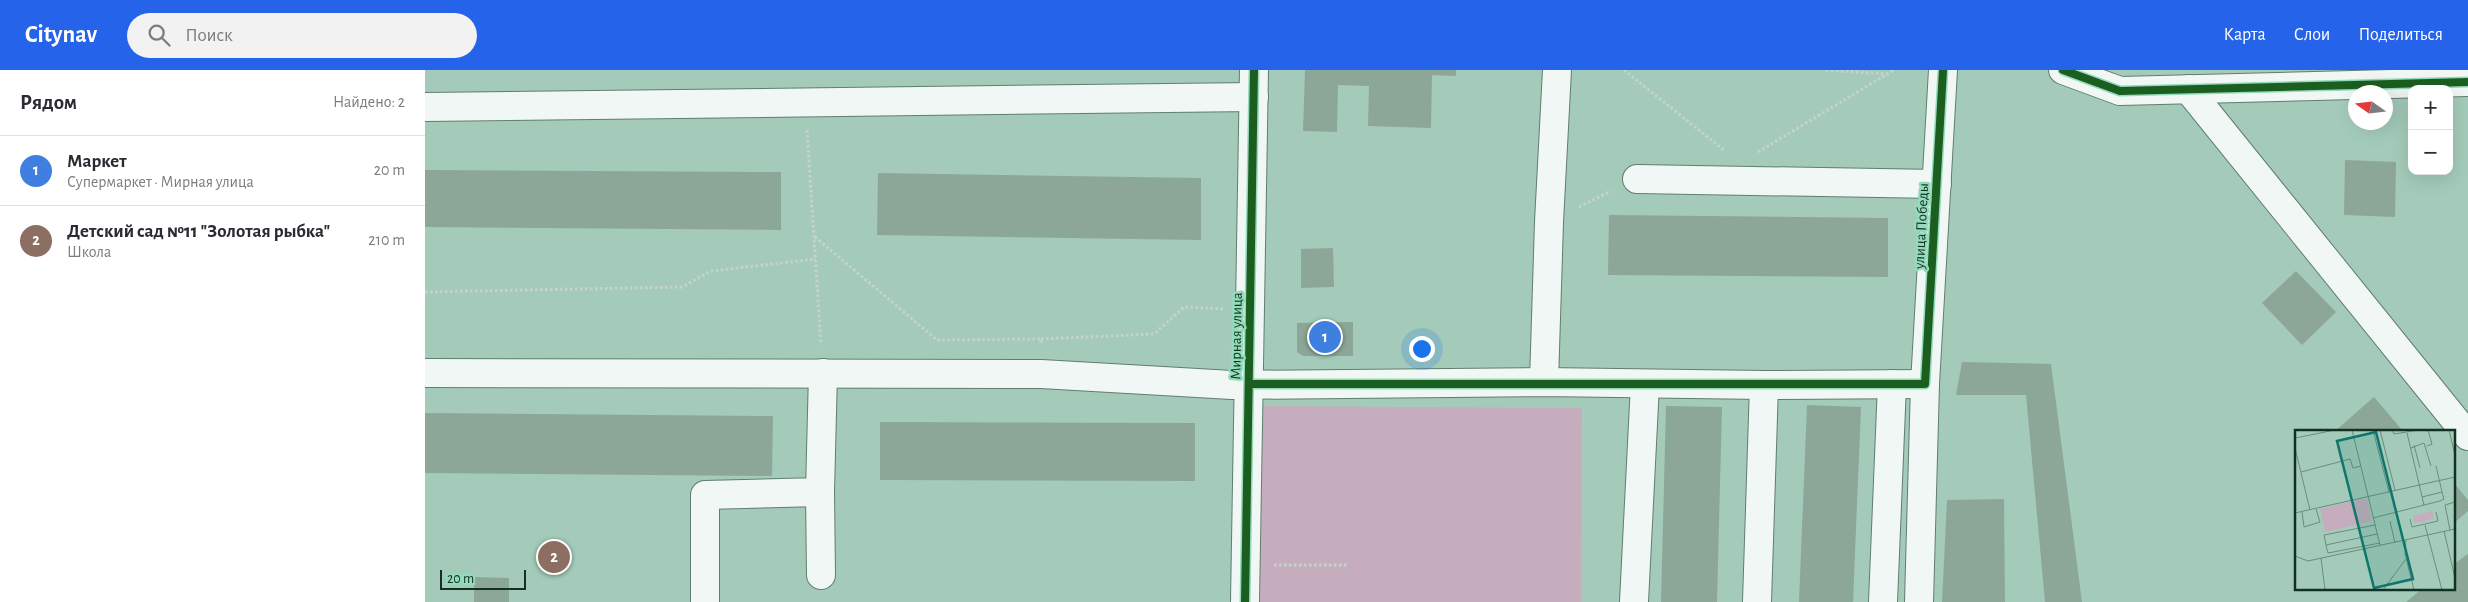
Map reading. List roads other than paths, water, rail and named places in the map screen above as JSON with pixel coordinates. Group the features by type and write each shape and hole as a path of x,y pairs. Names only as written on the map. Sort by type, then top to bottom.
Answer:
{"street":[{"name":"Мирная улица","path":"1245,602 1255,70"},
{"path":"1544,382 1549,222 1557,70"},
{"name":"улица Победы","path":"1919,602 1925,384 1943,70"},
{"path":"2063,70 2120,91 2468,82"},
{"path":"2188,89 2468,436"},
{"path":"425,107 1254,97"},
{"path":"1637,179 1740,172 1937,184"},
{"path":"425,373 1041,374 1249,384 1544,382 1763,385 1925,384"},
{"path":"821,575 820,492 823,374"},
{"path":"1634,602 1645,384"},
{"path":"1883,602 1892,384"},
{"path":"1757,602 1763,385"},
{"path":"705,602 705,495 820,492"}],"place":[{"name":"Маркет","path":"1325,337"},
{"name":"Детский сад №11 \"Золотая рыбка\"","path":"554,557"}]}
